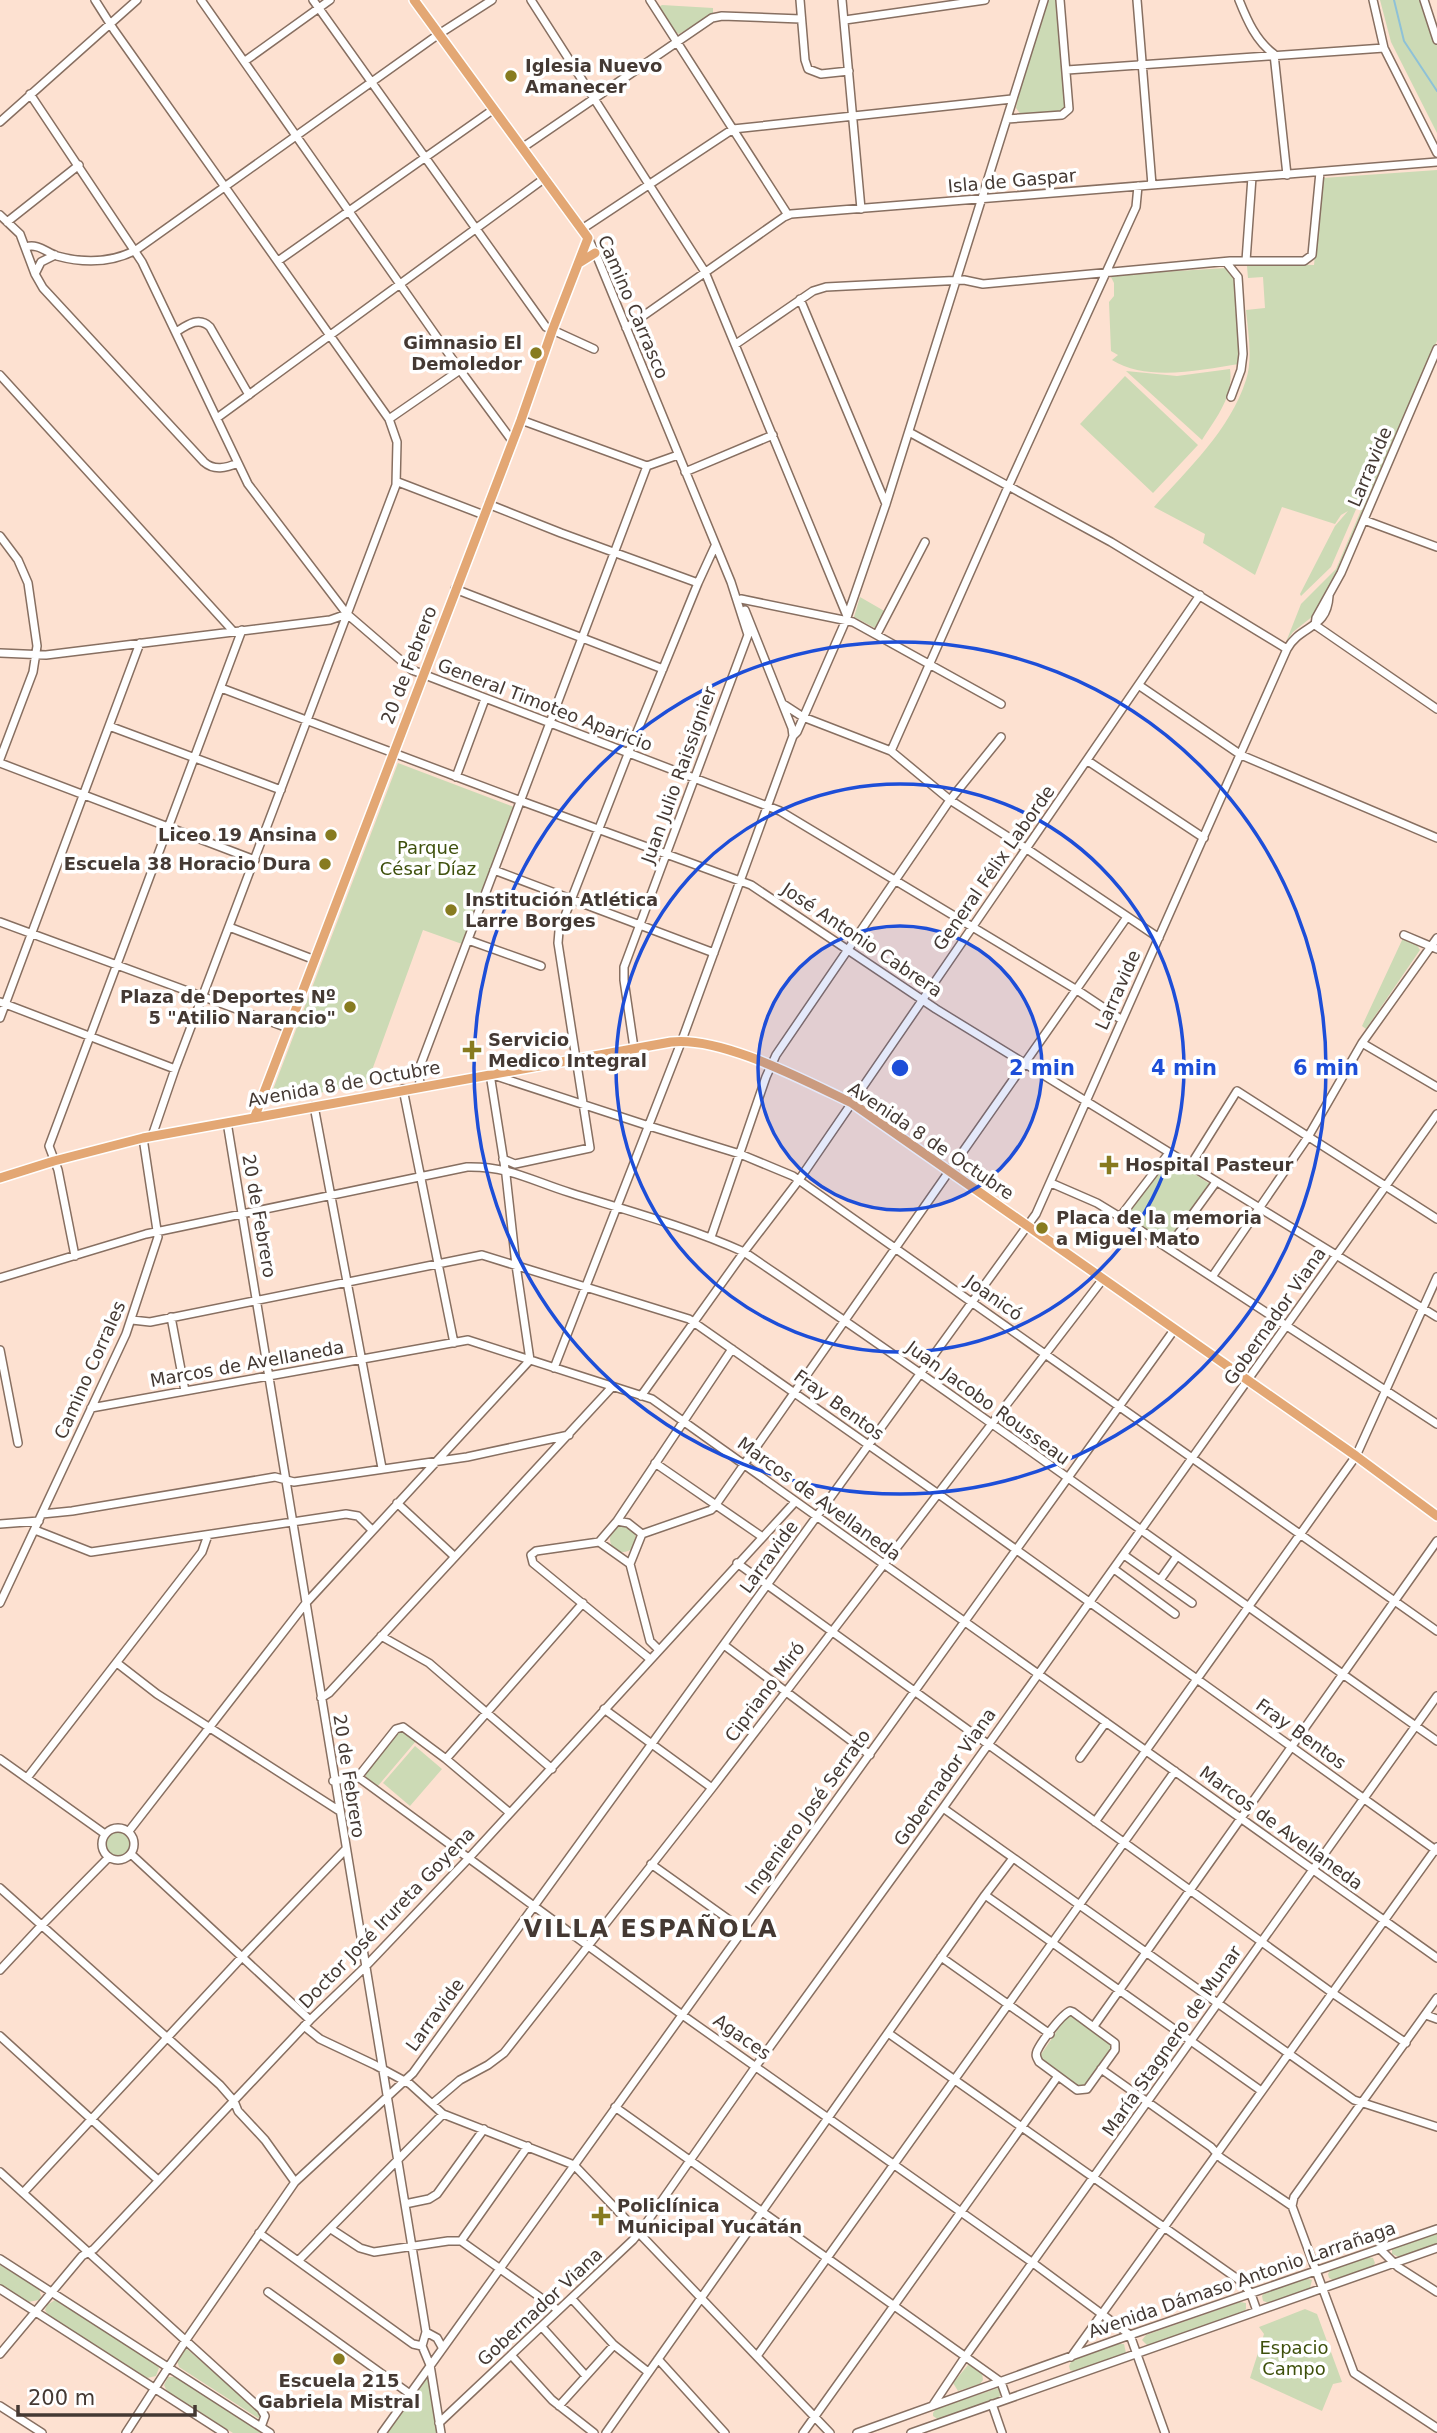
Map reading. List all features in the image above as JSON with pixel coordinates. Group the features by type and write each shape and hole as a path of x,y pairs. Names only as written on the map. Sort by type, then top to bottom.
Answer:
{"main road":[{"name":"Camino Carrasco","path":"414,0 588,238"},
{"name":"20 de Febrero","path":"255,1116 513,442 588,238"},
{"path":"578,264 595,253"},
{"name":"Avenida 8 de Octubre","path":"0,1178 147,1137 255,1116 635,1048 682,1041 707,1045 771,1065 852,1103 1437,1516"}],"street":[{"path":"95,0 389,419 397,442 398,482 147,1137"},
{"path":"0,122 137,0"},
{"path":"201,0 513,442"},
{"path":"313,0 547,327 594,349"},
{"path":"245,61 330,0"},
{"path":"26,247 35,246 77,260 104,260 136,250 439,34 492,0"},
{"path":"531,0 705,272 847,618"},
{"path":"650,0 788,215"},
{"path":"800,0 808,69 821,74 849,71"},
{"path":"842,0 861,209"},
{"path":"845,20 985,0"},
{"path":"554,1368 682,1041 793,736 847,618 909,432 1044,0"},
{"path":"1007,119 1062,115 1068,110 1060,0"},
{"path":"1136,0 1152,185"},
{"path":"1239,0 1257,37 1275,54"},
{"path":"1373,0 1384,48 1437,153"},
{"path":"1424,0 1437,40"},
{"path":"522,148 716,17 801,19"},
{"path":"1067,70 1384,48"},
{"path":"1275,54 1287,175"},
{"name":"General Timoteo Aparicio","path":"30,94 136,250 251,488 347,614 412,670 780,811 1077,990 1122,1020"},
{"path":"582,229 733,130 1012,99"},
{"path":"278,261 494,108"},
{"name":"Isla de Gaspar","path":"626,328 788,215 1437,163"},
{"path":"7,222 79,165"},
{"path":"736,344 800,299 826,287 964,280 983,284 1226,262 1304,261 1312,255 1321,172"},
{"path":"1246,261 1252,177"},
{"path":"217,418 545,178"},
{"path":"891,751 1136,207 1138,186"},
{"path":"0,215 20,234 43,288 204,462 208,466 219,468 238,463"},
{"name":"Camino Carrasco","path":"588,238 731,582 748,635"},
{"path":"35,274 41,262 56,255"},
{"path":"1226,262 1238,277 1243,354 1241,370 1231,397"},
{"path":"800,299 886,504"},
{"path":"176,332 195,321 206,322 248,395"},
{"name":"Larravide","path":"126,2433 186,2340 295,2182 405,2081 768,1586 1027,1226 1051,1184 1287,649 1296,636 1322,618 1329,596 1437,349"},
{"path":"389,419 460,369"},
{"path":"0,375 233,631"},
{"path":"521,420 647,466 678,454"},
{"path":"909,432 1111,542 1287,649"},
{"path":"685,472 772,435"},
{"path":"421,1086 419,1069 647,466"},
{"path":"398,482 484,515"},
{"path":"488,503 698,583"},
{"path":"1364,520 1437,547"},
{"path":"0,536 18,560 28,583 37,655 0,761 168,829 255,860"},
{"path":"877,634 925,542"},
{"path":"503,1159 512,1164 522,1163 590,1148 558,943 559,931 628,754 715,546"},
{"name":"Camino Carrasco","path":"731,582 741,599 793,736"},
{"path":"455,589 663,669"},
{"name":"General Félix Laborde","path":"641,1396 799,1180 1200,595"},
{"path":"741,599 847,618 1001,704"},
{"path":"0,653 37,655 330,620 347,614"},
{"path":"1315,625 1437,709"},
{"path":"75,1256 58,1170 49,1146 242,630"},
{"name":"Juan Julio Raissignier","path":"635,1048 624,967 748,635"},
{"path":"0,1018 3,1003 32,934 140,643"},
{"path":"1140,686 1241,755 1437,838"},
{"name":"José Antonio Cabrera","path":"221,688 756,887 922,1000 1437,1317"},
{"path":"456,777 485,699"},
{"path":"783,704 803,717 891,751 950,800 1159,938"},
{"path":"109,726 281,790"},
{"path":"711,1237 771,1065 950,800 1002,737"},
{"path":"1088,761 1204,838"},
{"path":"494,870 714,953"},
{"path":"658,1649 650,1641 630,1564 642,1534 711,1510 715,1506 1127,917"},
{"path":"0,922 288,1028"},
{"path":"229,927 316,960"},
{"path":"1404,935 1434,948"},
{"path":"1212,1277 1308,1137 1362,1043 1434,948 1437,938"},
{"path":"468,940 541,967"},
{"path":"3,1003 175,1069"},
{"path":"1362,1043 1437,1087"},
{"path":"129,1831 306,1603 530,1360 506,1172 490,1074"},
{"name":"Joanicó","path":"490,1074 740,1154 799,1180 1437,1632"},
{"path":"403,1089 454,1343"},
{"path":"1190,1166 1237,1091 1437,1219"},
{"path":"314,1106 382,1468"},
{"name":"Gobernador Viana","path":"439,2423 640,2232 1437,1114"},
{"name":"20 de Febrero","path":"227,1122 270,1376 333,1781 426,2332 422,2346"},
{"name":"Camino Corrales","path":"0,1603 132,1320 158,1237 147,1137"},
{"path":"1120,1217 1169,1153"},
{"path":"520,1174 522,1163"},
{"name":"Juan Jacobo Rousseau","path":"0,1278 158,1231 467,1167 520,1174 711,1237 744,1252 921,1373 1437,1741"},
{"path":"1168,1248 1216,1182"},
{"path":"1051,1184 1097,1203 1120,1217 1437,1424"},
{"name":"Fray Bentos","path":"132,1320 144,1322 171,1317 482,1255 689,1319 1436,1849"},
{"path":"1094,1822 1356,1457 1437,1278"},
{"name":"Cipriano Miró","path":"432,2104 460,2080 504,2053 712,1788 1103,1279"},
{"path":"171,1317 185,1391"},
{"name":"Ingeniero José Serrato","path":"382,2433 1174,1330"},
{"name":"Marcos de Avellaneda","path":"91,1408 471,1341 652,1399 1437,1958"},
{"path":"599,1542 617,1521 732,1349"},
{"path":"0,1350 18,1443"},
{"path":"321,1698 329,1693 612,1387"},
{"path":"0,1524 275,1477 294,1482 467,1457 569,1435"},
{"path":"655,1463 761,1536"},
{"name":"Doctor José Irureta Goyena","path":"1,2350 82,2256 468,1859 761,1536 795,1502"},
{"path":"397,1503 454,1556"},
{"path":"35,1530 87,1552 351,1514 363,1520 372,1530"},
{"path":"617,1521 630,1525 642,1534"},
{"path":"27,1778 202,1552 208,1535"},
{"path":"1094,2026 1437,1541"},
{"path":"630,1564 599,1542 536,1551 531,1555 533,1563 650,1659"},
{"path":"1124,1555 1192,1603"},
{"path":"1160,1580 1177,1556"},
{"path":"737,1563 1094,1822 1406,2043"},
{"path":"1114,1569 1175,1614"},
{"path":"446,1759 583,1603"},
{"path":"381,1636 429,1663 551,1769"},
{"path":"724,1645 870,1755"},
{"path":"117,1663 157,1694 338,1810"},
{"name":"María Stagnero de Munar","path":"933,2405 1437,1696"},
{"path":"604,1709 712,1788"},
{"path":"1080,1758 1107,1721"},
{"path":"333,1781 358,1777 399,1727 403,1727 510,1813"},
{"path":"0,1759 105,1834"},
{"path":"757,2356 1175,1771"},
{"name":"Agaces","path":"358,1777 681,2014 1033,2263 1130,2335"},
{"path":"943,1808 1354,2100 1437,2126"},
{"path":"116,1828 129,1831 134,1840 131,1854 121,1860 110,1857 102,1847 105,1834 116,1828"},
{"path":"1071,2357 1382,1920 1436,1849"},
{"path":"23,2193 345,1850"},
{"path":"131,1854 242,1957 320,2039 405,2081 443,2114 574,2165 830,2433"},
{"path":"0,1970 110,1857"},
{"path":"606,2433 1013,1858"},
{"path":"650,1864 742,1929"},
{"path":"0,1888 234,2101 238,2110 265,2140 295,2182"},
{"path":"985,1895 1261,2090"},
{"path":"941,1957 1049,2034"},
{"path":"1437,1998 1294,2197 1292,2206 1354,2373 1437,2428"},
{"path":"1070,2011 1094,2026 1115,2043 1115,2050 1087,2089 1077,2090 1039,2062 1037,2052 1064,2014 1070,2011"},
{"path":"1426,2015 1437,2019"},
{"path":"888,2033 1242,2282 1251,2294 1257,2311"},
{"path":"0,2035 158,2180"},
{"path":"1101,2069 1292,2206"},
{"path":"803,2433 1058,2076"},
{"path":"615,2107 1001,2382 1007,2399"},
{"path":"298,2261 443,2114"},
{"path":"405,2204 429,2199 438,2194 484,2129"},
{"path":"461,2241 528,2146"},
{"path":"0,2172 261,2409 265,2416 261,2427"},
{"path":"331,2229 367,2251 461,2241 558,2310"},
{"name":"Avenida Dámaso Antonio Larrañaga","path":"857,2433 1437,2229"},
{"path":"259,2233 413,2344 422,2346 430,2365 441,2433"},
{"name":"Avenida Dámaso Antonio Larrañaga","path":"911,2433 1437,2248"},
{"path":"1380,2249 1393,2264 1437,2292"},
{"path":"0,2259 270,2433"},
{"path":"0,2290 224,2433"},
{"path":"268,2292 410,2394"},
{"path":"572,2299 614,2345 649,2372"},
{"path":"542,2327 586,2376"},
{"path":"426,2332 437,2338 442,2347"},
{"path":"1130,2335 1165,2433"},
{"path":"559,2406 614,2345"},
{"path":"511,2355 559,2406 594,2433"},
{"path":"658,2360 725,2433"},
{"path":"1057,2362 1063,2379"},
{"path":"992,2404 1002,2433"},
{"path":"0,2406 42,2433"},
{"path":"921,2410 928,2427"}],"green space":[{"path":"1048,0 1058,0 1066,108 1060,112 1021,115 1016,108 1018,97"},
{"path":"1380,0 1421,0 1437,46 1437,133 1391,42"},
{"path":"659,7 713,8 713,14 679,34 674,31"},
{"path":"1437,170 1437,341 1339,569 1313,616 1293,632 1286,642 1301,604 1336,569 1362,508 1357,507 1331,567 1301,596 1335,526 1348,511 1341,515 1335,524 1282,507 1255,575 1203,543 1205,534 1154,507 1219,432 1230,416 1246,380 1250,354 1246,310 1265,308 1263,277 1248,278 1247,266 1314,265 1323,178"},
{"path":"1227,268 1236,280 1239,364 1158,373 1126,367 1112,360 1118,355 1111,351 1109,302 1114,296 1114,283 1110,275"},
{"path":"1230,369 1227,398 1202,440 1126,371 1177,376"},
{"path":"1125,376 1198,445 1153,493 1080,424"},
{"path":"860,597 886,612 875,628 854,617"},
{"name":"Parque César Díaz","path":"398,763 514,807 462,944 423,930 367,1084 271,1102 269,1100"},
{"path":"1403,938 1417,945 1420,950 1366,1029 1362,1026"},
{"path":"1170,1158 1210,1184 1167,1243 1125,1215"},
{"path":"623,1526 632,1530 636,1539 632,1548 623,1552 614,1548 610,1539 614,1530"},
{"path":"405,1731 416,1741 377,1787 366,1779 366,1771 399,1732"},
{"path":"415,1746 442,1769 410,1806 383,1783"},
{"path":"118,1829 128,1834 133,1844 128,1854 118,1859 108,1854 103,1844 108,1834"},
{"path":"1071,2015 1112,2044 1112,2048 1086,2086 1079,2087 1041,2060 1040,2056 1067,2016"},
{"path":"1437,2232 1437,2244 1399,2257 1392,2254 1395,2247"},
{"path":"1367,2257 1373,2258 1373,2266 1333,2280 1329,2278 1331,2269"},
{"path":"0,2265 39,2289 39,2300 28,2302 0,2284"},
{"path":"1305,2278 1312,2280 1310,2288 1269,2303 1263,2301 1265,2292"},
{"path":"55,2300 155,2363 159,2368 156,2376 147,2378 48,2315 45,2310 47,2305"},
{"path":"1240,2302 1246,2303 1244,2312 1151,2344 1147,2345 1142,2340 1146,2335"},
{"name":"Espacio Campo","path":"1305,2309 1317,2314 1342,2382 1333,2384 1322,2411 1250,2378 1264,2334 1259,2327"},
{"path":"1124,2344 1126,2353 1076,2372 1070,2370 1072,2360"},
{"path":"187,2349 261,2413 262,2417 258,2418 179,2367 177,2360"},
{"path":"968,2365 982,2372 983,2380 980,2384 958,2391 953,2383"},
{"path":"168,2377 175,2377 262,2433 233,2433 167,2391 164,2385"},
{"path":"425,2378 429,2378 439,2433 385,2433"},
{"path":"998,2388 1002,2392 998,2399 939,2420 933,2416 936,2409"}],"waterway":[{"path":"1394,0 1404,41 1437,91"}],"place":[{"name":"Iglesia Nuevo Amanecer","path":"511,76"},
{"name":"Gimnasio El Demoledor","path":"536,353"},
{"name":"Liceo 19 Ansina","path":"331,835"},
{"name":"Escuela 38 Horacio Dura","path":"325,864"},
{"name":"Institución Atlética Larre Borges","path":"451,910"},
{"name":"Plaza de Deportes Nº 5 \"Atilio Narancio\"","path":"350,1007"},
{"name":"Servicio Medico Integral","path":"472,1050"},
{"name":"Hospital Pasteur","path":"1109,1165"},
{"name":"Placa de la memoria a Miguel Mato","path":"1042,1228"},
{"name":"Policlínica Municipal Yucatán","path":"601,2216"},
{"name":"Escuela 215 Gabriela Mistral","path":"339,2359"}],"district":[{"name":"VILLA ESPAÑOLA","path":"651,1929"}]}
